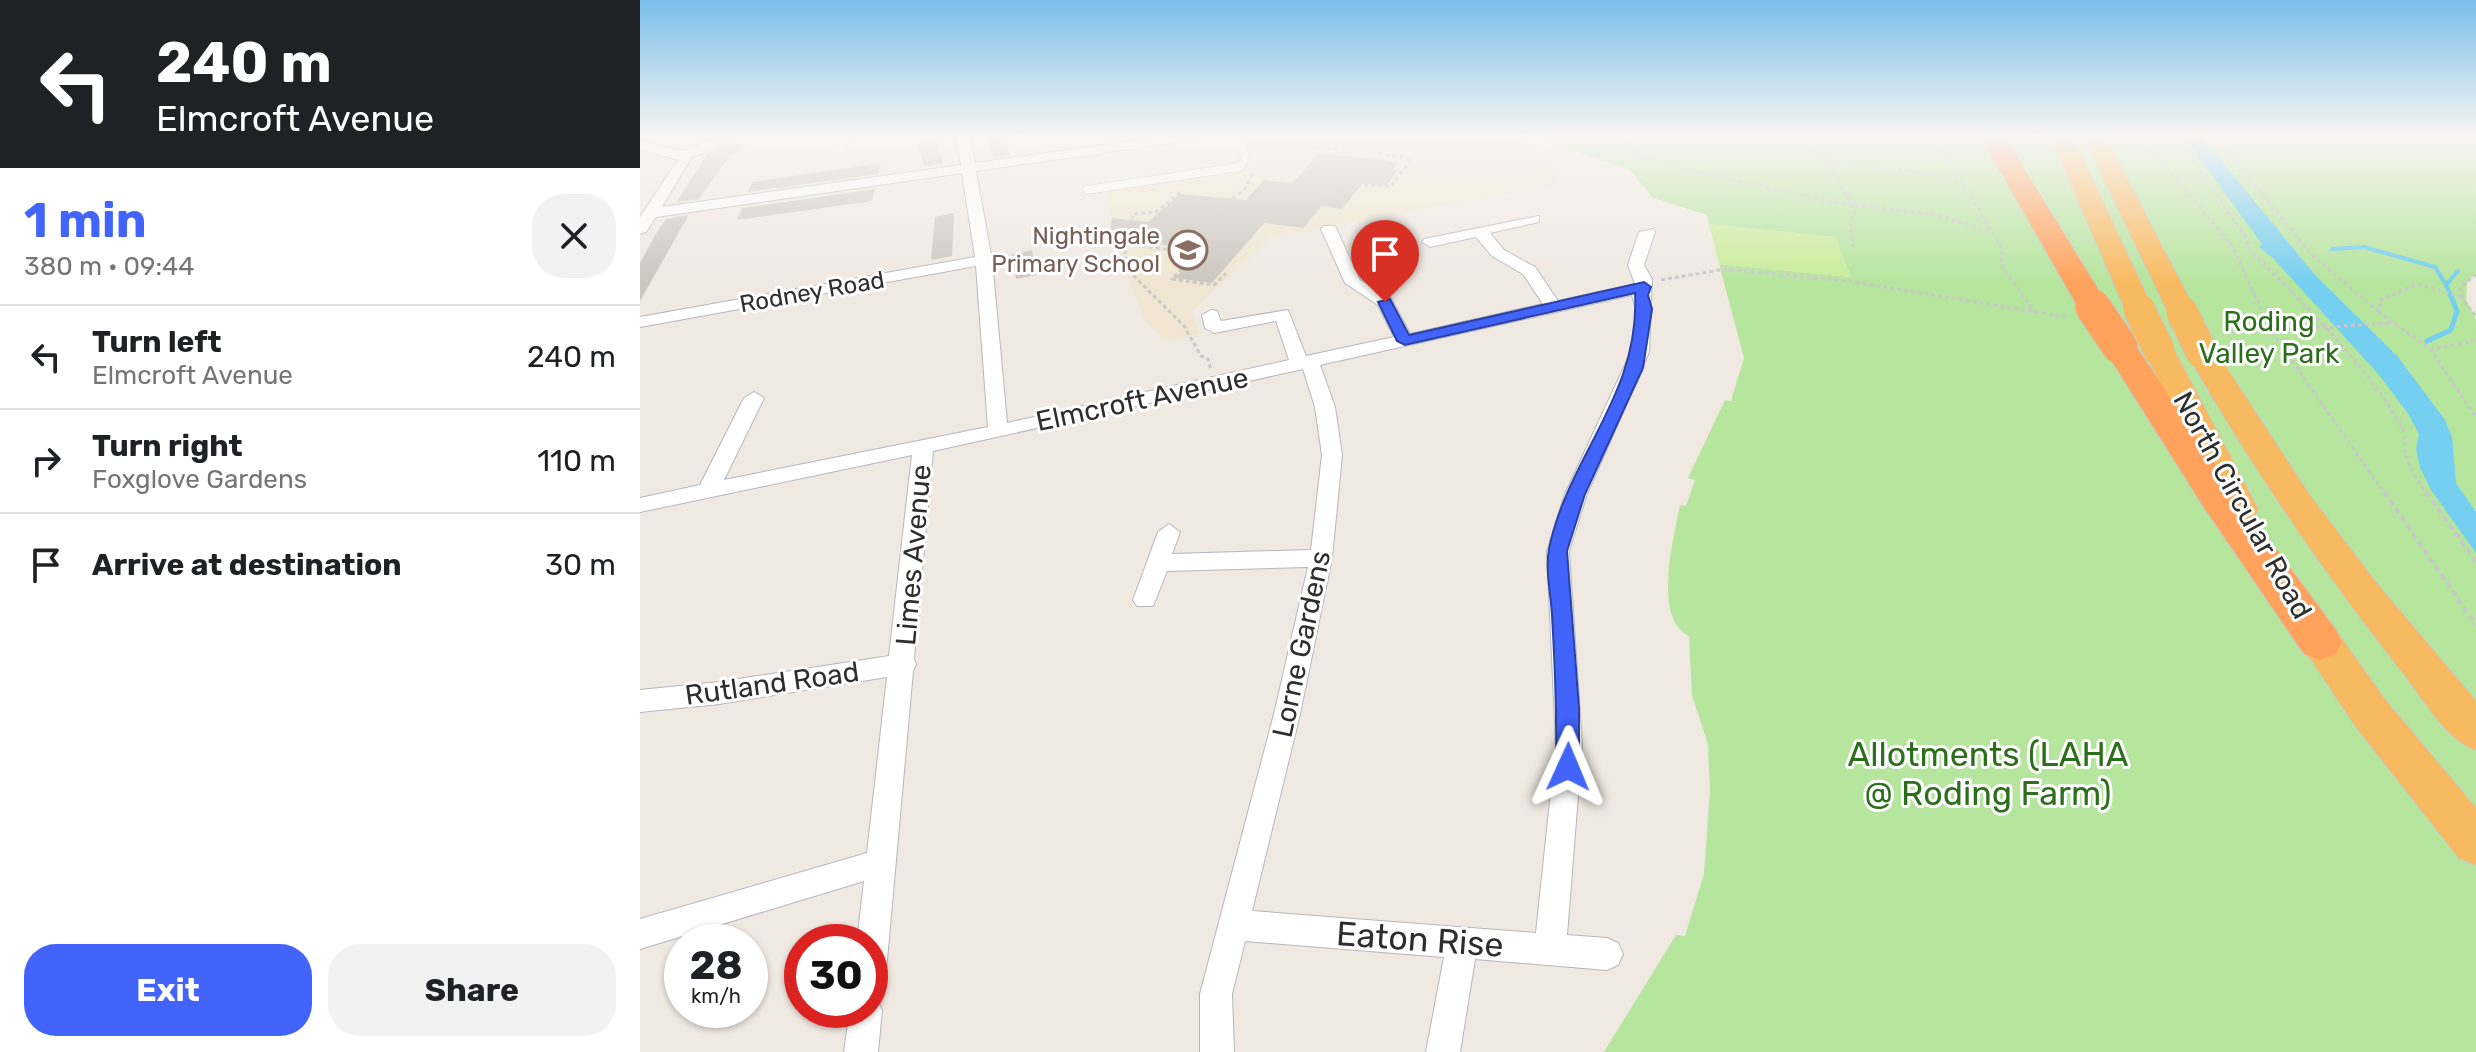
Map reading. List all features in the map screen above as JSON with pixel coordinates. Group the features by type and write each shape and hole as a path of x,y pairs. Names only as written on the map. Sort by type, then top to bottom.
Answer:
{"highway":[{"path":"2018,185 2086,312 2120,347 2217,497 2320,642"},
{"name":"North Circular Road","path":"2083,185 2159,350 2251,529 2320,642 2371,714 2476,843"},
{"name":"North Circular Road","path":"2119,185 2182,312 2217,343 2260,452 2327,550 2476,732"}],"street":[{"path":"640,229 667,185"},
{"path":"650,213 854,185"},
{"path":"973,185 984,260 998,431"},
{"path":"1430,242 1534,219"},
{"path":"1329,229 1353,283 1385,302 1405,341"},
{"path":"1480,232 1498,253 1529,271 1554,307"},
{"path":"1550,949 1569,745 1558,551 1576,494 1635,368 1645,309 1641,295 1644,287 1636,265 1647,232"},
{"name":"Rodney Road","path":"640,322 984,260"},
{"name":"Elmcroft Avenue","path":"640,505 998,431 1644,287"},
{"name":"Lorne Gardens","path":"1211,315 1214,328 1282,314 1325,407 1332,455 1321,558 1287,714 1216,994 1217,1052"},
{"path":"708,491 754,398"},
{"name":"Limes Avenue","path":"875,924 904,664 923,446"},
{"path":"1145,600 1169,532"},
{"path":"1159,563 1321,558"},
{"name":"Rutland Road","path":"640,701 719,693 904,664"},
{"path":"640,934 882,862"},
{"name":"Eaton Rise","path":"1234,925 1607,954"},
{"path":"1443,1052 1462,942"},
{"path":"861,1052 864,1028"}],"lane":[{"path":"1087,190 1119,185"}],"path":[{"path":"1318,206 1336,185"},
{"path":"1367,185 1392,185"},
{"path":"1758,185 1850,204 1938,215 1994,233"},
{"path":"1839,185 1855,212 1850,222 1853,250"},
{"path":"1964,185 2002,249 2001,264 2024,301 2037,314"},
{"path":"2181,185 2232,246 2272,332 2476,625"},
{"path":"2210,185 2246,238 2250,250 2327,327 2367,377 2405,431 2405,451 2412,473 2476,562"},
{"path":"2253,185 2288,228 2358,299 2430,349 2476,417"},
{"path":"1189,190 1176,193 1156,212 1133,214 1125,258 1136,284 1195,335 1215,383"},
{"path":"1128,244 1197,254 1172,279 1214,285 1226,273"},
{"path":"1644,287 1664,279 1725,269 1848,281 2037,314 2086,312"},
{"path":"2476,274 2460,288 2462,297 2476,316"},
{"path":"2380,313 2380,300 2418,284 2462,297"},
{"path":"2217,343 2272,332 2394,323"},
{"path":"2430,349 2471,342 2476,336"}],"shaded area":[{"name":"Nightingale Primary School","path":"1131,185 1553,185 1271,237 1191,312 1200,334 1167,341 1145,321 1122,262 1105,189"}],"green space":[{"path":"1642,185 2476,185 2476,272 2467,282 2466,299 2476,320 2476,1052 1604,1052 1676,935 1685,936 1704,874 1710,791 1708,744 1692,695 1689,636 1678,627 1671,612 1668,576 1680,505 1686,506 1695,480 1688,478 1725,400 1731,401 1744,358 1719,264 1851,277 1835,237 1709,224 1707,215 1653,198"},
{"path":"1709,224 1835,237 1851,277 1719,264"}],"water":[{"path":"2219,185 2241,185 2315,275 2398,357 2445,420 2452,437 2456,483 2476,512 2476,553 2431,490 2420,468 2416,449 2419,434 2407,412 2379,375 2273,258 2259,247 2262,244"}],"building":[{"path":"688,185 709,185 699,199 677,202"},
{"path":"751,185 798,185 748,192"},
{"path":"1259,185 1361,185 1342,209 1321,206 1304,228 1264,223 1212,283 1175,278 1202,251 1158,244 1163,239 1110,233 1112,218 1148,222 1180,194 1246,200"},
{"path":"875,189 872,201 737,220 742,208"},
{"path":"954,213 952,256 931,260 935,217"},
{"path":"688,215 640,301 640,263 657,232 666,219"},
{"path":"1032,250 1036,275 1016,279 1012,254"}],"waterway":[{"path":"2332,249 2364,247 2435,267 2446,285"},
{"path":"2446,285 2458,271"},
{"path":"2446,285 2451,296"},
{"path":"2427,341 2451,330 2457,311 2450,294"}],"place":[{"name":"Nightingale Primary School","path":"1188,250"}],"route":[{"path":"1385,302 1405,341 1644,287 1641,295 1645,309 1635,368 1576,494 1558,551 1556,566 1568,708 1568,767"}],"park label":[{"name":"Roding Valley Park","path":"2269,337"},
{"name":"Allotments (LAHA @ Roding Farm)","path":"1988,774"}]}
